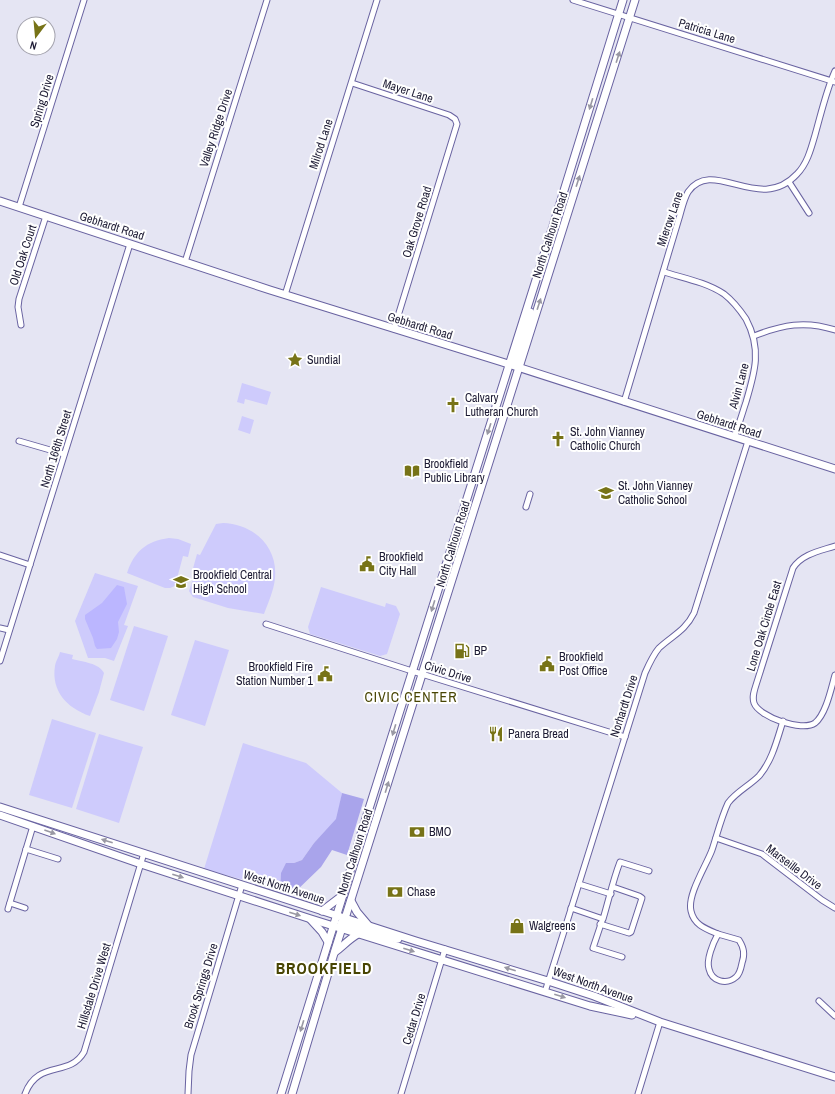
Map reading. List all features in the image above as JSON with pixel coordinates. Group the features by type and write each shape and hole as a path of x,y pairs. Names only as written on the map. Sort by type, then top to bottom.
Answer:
{"main road":[{"name":"North Calhoun Road","path":"281,1094 332,926 343,895 623,0"},
{"name":"North Calhoun Road","path":"292,1094 335,952 635,0"},
{"name":"Gebhardt Road","path":"0,201 285,295 835,469"},
{"path":"519,368 515,363 527,325 533,288"},
{"path":"500,430 500,413 512,372 512,368 509,365"},
{"name":"West North Avenue","path":"0,807 322,910 336,915 344,924 358,934 590,1006 652,1019"},
{"name":"West North Avenue","path":"0,815 141,864 332,926 344,924 368,925 548,981 594,996 660,1022 835,1077"},
{"path":"322,910 343,895"},
{"path":"351,901 357,912 368,925"},
{"path":"311,919 328,942"},
{"path":"344,924 386,937 416,941"},
{"path":"335,952 348,940 358,934"}],"street":[{"name":"Spring Drive","path":"19,207 84,0"},
{"name":"Valley Ridge Drive","path":"185,262 267,0"},
{"name":"Milrod Lane","path":"285,295 377,0"},
{"name":"Patricia Lane","path":"572,0 833,81"},
{"name":"Mierow Lane","path":"624,402 686,196 694,185 711,179 752,188 768,189 776,188 789,182 798,173 808,157 835,71"},
{"name":"Mayer Lane","path":"352,83 444,113 453,117 457,121"},
{"name":"Oak Grove Road","path":"394,329 457,127 457,121"},
{"path":"789,182 809,213"},
{"name":"Old Oak Court","path":"21,325 19,299 46,216"},
{"name":"North 166th Street","path":"0,661 130,244"},
{"name":"Alvin Lane","path":"664,272 707,285 723,294 742,312 754,336 756,355 754,372 734,437"},
{"path":"754,336 784,327 802,324 819,325 835,330"},
{"path":"20,441 64,454"},
{"name":"Norhardt Drive","path":"545,992 645,673 658,649 686,626 694,613 748,441"},
{"path":"526,507 530,494"},
{"name":"Lone Oak Circle East","path":"835,546 808,555 796,563 793,568 753,695 754,703 760,711 783,721 800,726 807,726 814,723 821,717 835,675"},
{"path":"0,555 30,564"},
{"name":"Civic Drive","path":"266,624 625,737"},
{"path":"0,628 9,630"},
{"path":"718,934 710,956 709,970 712,976 717,980 729,981 736,977 739,973 744,959 744,949 739,940 718,934 698,924 693,918 690,910 695,888 716,838 728,803 733,796 758,776 766,766 783,721"},
{"path":"8,909 33,826"},
{"name":"Marseille Drive","path":"716,838 762,854 822,900 835,908"},
{"path":"26,849 58,859"},
{"name":"Hillsdale Drive West","path":"25,1094 28,1086 35,1077 44,1072 72,1064 77,1061 84,1052 144,853"},
{"path":"622,957 593,948 611,894 613,881 620,862 649,871"},
{"path":"579,884 611,894"},
{"name":"Brook Springs Drive","path":"188,1094 191,1055 242,885"},
{"path":"600,924 629,933 631,932 642,898 613,887"},
{"path":"10,903 25,908"},
{"path":"571,908 603,919"},
{"name":"Cedar Drive","path":"401,1094 445,949"},
{"path":"819,1001 835,1016"},
{"path":"638,1094 660,1022"}],"shaded area":[{"path":"242,383 271,392 267,405 245,399 244,404 237,402"},
{"path":"242,416 254,420 250,434 238,430"},
{"path":"216,524 234,524 245,528 262,539 268,547 275,567 275,578 271,596 264,614 228,608 193,597 189,591 195,573 192,572 197,554 200,555"},
{"path":"169,538 178,539 191,544 188,557 183,556 175,586 165,588 127,573 137,553 147,545"},
{"path":"95,573 138,586 124,625 128,626 114,661 105,658 88,658 75,621"},
{"path":"117,585 124,587 127,604 118,622 119,632 117,639 111,648 97,649 85,619 85,615 102,603"},
{"path":"321,587 385,607 386,603 396,606 400,614 387,654 380,656 310,634 308,627"},
{"path":"134,626 168,636 144,711 110,700"},
{"path":"195,640 229,650 205,726 171,715"},
{"path":"60,652 73,655 72,659 95,665 104,673 90,716 74,708 58,691 54,675 55,664"},
{"path":"52,719 96,733 72,808 29,795"},
{"path":"99,734 143,747 119,823 76,809"},
{"path":"243,743 306,763 342,793 337,819 314,843 302,860 294,863 281,874 280,890 204,869"},
{"path":"342,793 364,799 347,855 332,850 321,867 293,894 280,890 281,873 286,863 294,863 302,860 314,843 336,819"}],"place":[{"name":"Sundial","path":"295,360"},
{"name":"Calvary Lutheran Church","path":"453,405"},
{"name":"St. John Vianney Catholic Church","path":"558,439"},
{"name":"Brookfield Public Library","path":"412,471"},
{"name":"St. John Vianney Catholic School","path":"606,493"},
{"name":"Brookfield City Hall","path":"367,564"},
{"name":"Brookfield Central High School","path":"181,582"},
{"name":"BP","path":"462,651"},
{"name":"Brookfield Post Office","path":"547,664"},
{"name":"Brookfield Fire Station Number 1","path":"325,674"},
{"name":"Panera Bread","path":"496,734"},
{"name":"BMO","path":"417,832"},
{"name":"Chase","path":"395,892"},
{"name":"Walgreens","path":"517,926"}],"district":[{"name":"CIVIC CENTER","path":"411,697"},
{"name":"BROOKFIELD","path":"324,968"}]}
